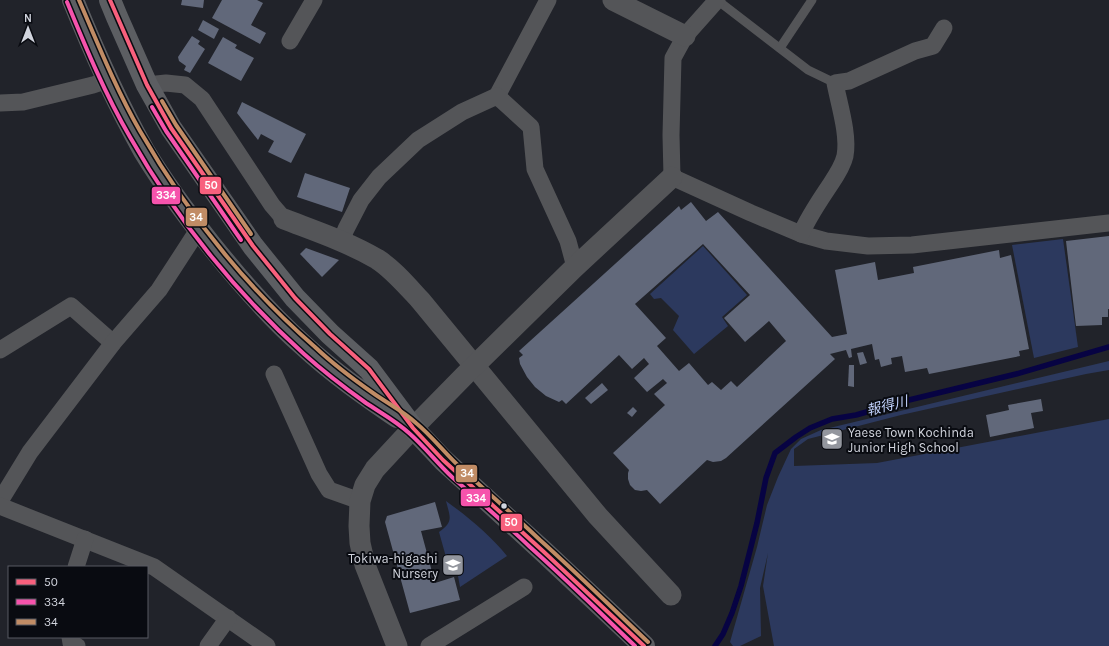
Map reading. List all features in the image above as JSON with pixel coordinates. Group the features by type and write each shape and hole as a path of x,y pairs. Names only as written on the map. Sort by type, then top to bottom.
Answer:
{"highway":[{"path":"74,0 88,36 125,116 145,152 170,191 198,230 262,305 303,346 354,388 413,428"},
{"path":"110,0 147,85 171,128 253,246 296,298 330,334 369,369 413,428 455,471 644,646"}],"street":[{"path":"290,41 314,0"},
{"path":"341,241 362,200 379,177 418,140 462,112 497,96 548,0"},
{"path":"613,0 685,36"},
{"path":"398,646 365,565 360,543 360,501 365,485 374,469 413,428 575,267 672,177 671,135 673,58 685,36 717,0"},
{"path":"801,234 807,220 841,168 845,156 846,145 844,128 835,83 849,81 915,51 933,46 944,28"},
{"path":"0,103 23,102 108,80"},
{"path":"147,85 166,83 185,85 202,99 272,205 284,219 341,241 378,260 402,280 475,366 597,515 671,595"},
{"path":"497,96 531,128 535,169 568,241 575,267"},
{"path":"672,177 750,213 801,234 826,241 868,246 912,245 1109,223"},
{"path":"0,501 30,452 114,343 159,290 198,230"},
{"path":"0,350 71,306 114,343"},
{"path":"274,374 319,474 329,490 360,501"},
{"path":"0,506 154,567 267,646"},
{"path":"76,566 85,539"},
{"path":"429,646 524,587"},
{"path":"208,646 228,618"},
{"path":"70,638 71,643 77,646"}],"lane":[{"path":"717,0 808,70 835,83"},
{"path":"780,48 812,0"}],"shaded area":[{"path":"1063,239 1078,347 1034,358 1012,245"},
{"path":"703,246 747,295 722,317 728,326 694,354 673,330 679,316 661,298 654,299 650,294"},
{"path":"1109,361 1109,370 901,415 808,439 794,449 794,466 877,463 1109,419 1109,646 774,646 763,586 768,553 760,588 761,636 740,646 733,646 730,642 757,547 767,505 791,449 801,439 821,430"},
{"path":"446,501 494,541 507,556 460,587 458,576 451,575 439,532 447,525 450,519"}],"building":[{"path":"182,0 204,0 203,8 181,5"},
{"path":"222,0 257,0 263,3 251,25 266,33 260,44 212,18"},
{"path":"203,20 219,29 214,39 198,30"},
{"path":"192,36 200,41 198,44 205,49 190,73 184,70 186,66 179,61 178,57"},
{"path":"223,37 237,45 235,48 254,58 241,81 208,63"},
{"path":"242,102 306,134 291,163 268,152 274,141 261,134 258,140 237,113"},
{"path":"305,173 350,188 342,212 297,197"},
{"path":"691,202 706,221 718,212 832,337 847,334 835,270 875,262 878,280 914,273 913,267 999,250 1000,258 1011,255 1029,349 1019,351 1020,356 929,374 927,368 905,372 902,356 891,358 892,364 881,367 879,359 875,360 872,344 851,349 852,357 849,358 846,350 830,354 835,359 726,458 721,461 713,462 707,460 660,504 647,490 635,490 630,485 628,479 629,470 613,453 665,405 654,394 667,383 663,379 647,392 634,378 649,364 644,358 632,369 619,355 566,404 562,400 559,402 546,396 535,387 527,377 520,364 519,358 523,355 519,351 679,206 681,210","holes":["703,244 750,295 724,318 745,342 769,321 786,341 737,387 731,381 721,390 712,382 708,385 689,363 679,371 657,346 666,338 635,304"]},
{"path":"1109,236 1108,317 1102,317 1102,325 1076,326 1066,241"},
{"path":"306,248 339,260 322,277 300,254"},
{"path":"863,352 867,363 860,365 857,353"},
{"path":"849,365 854,365 854,387 848,386"},
{"path":"602,383 608,390 591,404 585,398"},
{"path":"1041,399 1043,411 1031,413 1034,428 990,437 986,415 1009,410 1008,405"},
{"path":"633,407 637,411 632,417 627,413"},
{"path":"435,502 442,527 421,531 435,583 454,577 460,600 410,613 385,522 387,516"}],"waterway":[{"name":"報得川","path":"715,646 723,634 741,586 757,523 766,478 775,453 796,437 810,428 832,419 856,415 909,400 1016,374 1109,347"}],"transit line":[{"name":"34","path":"79,0 115,83 140,131 177,190 218,246 241,273 289,323 343,371 422,428 456,464 521,522 648,642"},
{"name":"50","path":"110,0 147,85 171,128 253,246 295,298 330,334 369,369 413,428 443,460 644,646"},
{"name":"334","path":"67,2 104,88 121,121 167,196 208,253 254,305 304,354 342,386 394,421 409,433 452,477 557,571 635,646"},
{"name":"34","path":"162,101 176,125 251,234"},
{"name":"334","path":"152,107 166,131 241,240"}],"place":[{"name":"Yaese Town Kochinda Junior High School","path":"832,439"},
{"name":"Tokiwa-higashi Nursery","path":"453,565"}]}
